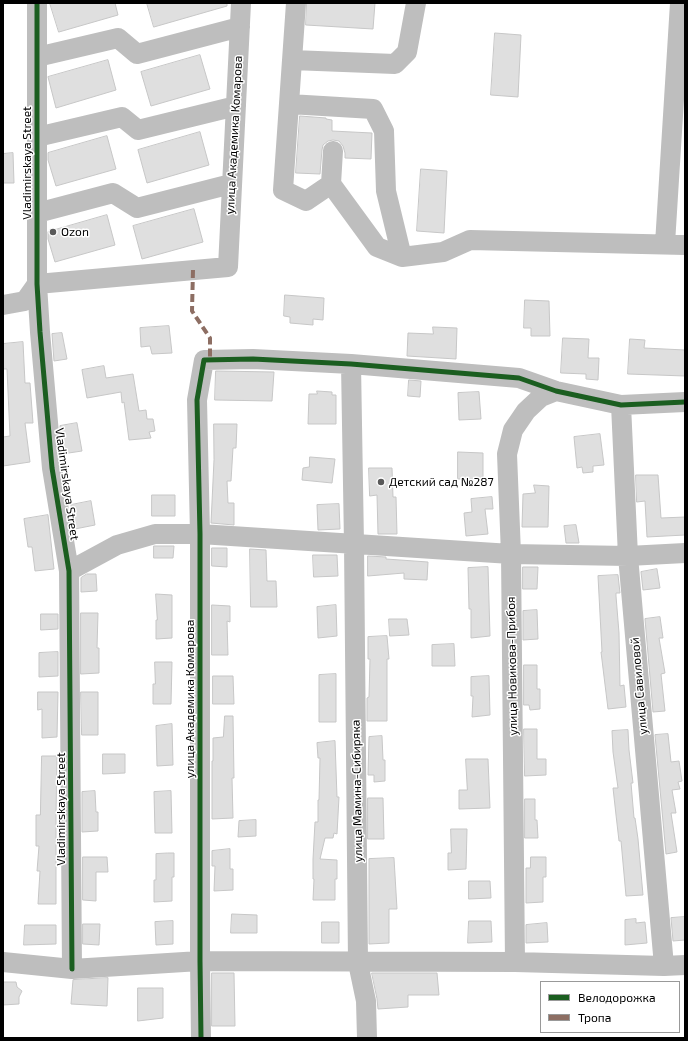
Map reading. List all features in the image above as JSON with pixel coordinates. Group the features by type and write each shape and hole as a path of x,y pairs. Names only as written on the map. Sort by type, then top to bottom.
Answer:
{"street":[{"name":"Vladimirskaya Street","path":"37,3 37,284 52,468 69,571 72,969"},
{"name":"улица Академика Комарова","path":"37,284 228,267 241,3"},
{"path":"296,3 284,190 306,201 331,184"},
{"path":"292,60 395,64 407,52 416,3"},
{"path":"665,244 680,3"},
{"path":"37,57 118,38 137,54 240,27"},
{"path":"289,104 373,109 384,131 386,191 402,257"},
{"path":"37,137 122,116 138,130 236,106"},
{"path":"333,151 331,184 377,247 402,257 443,252 470,240 685,245"},
{"path":"37,212 113,193 137,208 231,184"},
{"path":"3,305 25,301 37,284"},
{"name":"улица Академика Комарова","path":"201,1038 200,534 197,400 204,360 253,359 351,364"},
{"path":"351,364 519,378 556,391 621,405 685,402"},
{"name":"улица Мамина-Сибиряка","path":"351,364 358,962 366,1001 367,1038"},
{"name":"улица Новикова-Прибоя","path":"515,962 511,554 507,454 513,430 526,411 541,397 556,391"},
{"name":"улица Савиловой","path":"621,405 628,556 664,966"},
{"path":"69,571 117,545 155,534 200,534 511,554 628,556 685,553"},
{"path":"3,962 72,969 200,961 515,962 664,966 685,965"}],"building":[{"path":"50,3 115,3 118,15 59,32"},
{"path":"147,3 227,3 227,6 154,27"},
{"path":"307,3 375,3 373,29 306,25"},
{"path":"495,33 521,35 518,97 491,95"},
{"path":"200,55 210,89 151,106 141,72"},
{"path":"108,60 116,90 56,108 48,77"},
{"path":"300,116 326,118 332,120 332,131 372,133 371,159 345,158 343,146 339,141 333,140 328,141 323,145 320,174 296,173"},
{"path":"200,132 209,165 147,183 138,150"},
{"path":"107,136 116,169 56,186 48,160 48,153"},
{"path":"13,153 14,183 3,183 3,154"},
{"path":"421,169 447,171 444,233 417,231"},
{"path":"194,209 203,242 142,259 133,226"},
{"path":"107,215 115,245 55,262 48,239 48,232"},
{"path":"285,295 324,298 323,320 313,319 313,325 290,323 290,317 284,316"},
{"path":"525,300 549,301 550,336 531,336 531,328 524,328"},
{"path":"169,326 172,353 152,354 150,346 141,347 140,328"},
{"path":"433,327 457,328 456,359 407,356 408,333 433,334"},
{"path":"62,333 67,359 54,361 52,334"},
{"path":"563,338 589,339 588,358 599,358 598,380 586,379 586,374 561,373"},
{"path":"630,339 645,340 644,348 685,350 685,376 628,374"},
{"path":"23,342 25,383 30,383 33,423 25,423 30,462 3,466 3,437 10,436 7,369 3,369 3,344"},
{"path":"104,366 106,378 133,374 139,411 146,410 147,419 153,419 155,431 149,432 151,438 129,440 124,402 122,403 121,392 87,398 82,370"},
{"path":"216,371 274,372 272,401 215,400"},
{"path":"409,380 421,381 420,397 408,396"},
{"path":"317,391 332,392 332,395 336,395 336,424 308,424 309,394 317,394"},
{"path":"479,392 481,419 459,420 458,393"},
{"path":"77,423 82,451 62,454 60,426"},
{"path":"214,424 237,424 236,448 233,448 231,481 227,481 228,503 234,503 234,525 211,523"},
{"path":"600,434 604,465 593,466 593,472 583,473 582,467 577,468 574,437"},
{"path":"458,452 483,453 483,479 458,479"},
{"path":"310,457 335,459 332,483 302,480 303,468 309,467"},
{"path":"369,468 392,468 393,497 396,497 397,534 378,534 377,495 370,496"},
{"path":"636,475 658,475 661,518 685,517 685,535 647,537 645,501 637,502"},
{"path":"534,485 549,486 548,527 522,527 523,494 535,493"},
{"path":"152,495 175,495 175,516 152,516"},
{"path":"492,497 493,509 485,509 488,534 466,536 464,513 472,512 471,499"},
{"path":"91,501 95,525 75,529 71,505"},
{"path":"339,504 340,529 318,530 317,505"},
{"path":"48,515 54,569 35,571 32,547 28,547 24,519"},
{"path":"576,525 579,543 566,543 564,526"},
{"path":"154,546 174,546 173,558 154,558"},
{"path":"212,548 227,548 227,567 212,566"},
{"path":"250,549 266,550 267,581 276,581 277,607 251,607"},
{"path":"313,555 337,555 338,576 314,577"},
{"path":"368,556 428,562 427,580 404,579 404,573 368,576"},
{"path":"488,567 490,636 471,638 471,609 469,609 468,568"},
{"path":"523,567 538,567 537,589 523,589"},
{"path":"657,569 660,588 643,590 641,572"},
{"path":"87,574 96,574 97,591 81,592 81,578"},
{"path":"618,575 620,593 616,593 616,596 619,633 620,686 624,685 626,707 608,709 601,652 598,576"},
{"path":"156,594 172,595 172,638 156,639"},
{"path":"212,605 230,606 230,622 227,621 228,655 212,655"},
{"path":"336,605 337,636 318,638 317,607"},
{"path":"537,610 538,639 523,640 523,611"},
{"path":"81,613 98,613 97,648 99,648 99,673 81,674"},
{"path":"41,614 58,614 58,629 41,630"},
{"path":"660,617 663,638 659,638 665,673 661,674 665,711 653,712 645,619"},
{"path":"389,619 407,619 409,635 390,636"},
{"path":"387,636 389,659 387,659 387,721 367,721 370,659 368,659 368,637"},
{"path":"454,644 455,666 432,666 432,645"},
{"path":"58,652 58,676 39,677 39,653"},
{"path":"155,662 172,662 171,704 153,704"},
{"path":"524,665 537,665 537,689 540,689 540,709 530,710 529,705 524,705"},
{"path":"336,674 336,722 319,722 319,675"},
{"path":"213,676 233,676 234,704 213,704"},
{"path":"489,676 490,715 472,717 473,696 471,696 471,677"},
{"path":"38,692 58,692 57,737 42,738 42,709 38,710"},
{"path":"81,692 98,692 98,735 82,735"},
{"path":"225,716 233,716 233,818 212,819 213,738 223,737"},
{"path":"172,724 173,765 157,766 156,726"},
{"path":"524,729 537,729 537,759 546,759 546,775 525,776"},
{"path":"628,730 633,783 631,783 634,818 638,839 643,895 626,896 621,841 619,841 613,788 618,788 613,752 612,731"},
{"path":"668,734 671,762 679,761 682,781 678,782 680,789 672,790 676,813 671,813 677,852 666,854 655,735"},
{"path":"382,736 383,760 385,760 385,781 374,782 374,775 368,775 369,737"},
{"path":"335,741 337,797 339,797 337,834 334,833 333,838 325,838 320,859 337,860 335,900 313,900 315,822 318,822 319,800 320,758 318,758 317,743"},
{"path":"103,754 125,754 125,773 103,774"},
{"path":"42,756 57,756 56,904 38,904 40,871 37,871 39,846 36,846 36,815 40,815"},
{"path":"466,759 488,759 490,808 459,809 459,790 467,790"},
{"path":"95,791 96,812 98,812 98,831 82,832 82,792"},
{"path":"171,791 172,833 155,833 154,792"},
{"path":"368,798 383,798 384,839 368,839"},
{"path":"525,799 535,799 535,820 537,820 538,838 525,838"},
{"path":"256,820 256,836 238,837 239,821"},
{"path":"451,829 467,829 466,869 448,870 448,853 451,853"},
{"path":"230,849 230,869 233,869 233,890 214,891 215,866 212,866 212,851"},
{"path":"174,853 172,901 154,902 156,854"},
{"path":"83,857 107,857 108,872 96,872 96,901 83,900"},
{"path":"531,857 546,857 546,877 543,877 543,902 526,903 526,868 530,868"},
{"path":"394,858 397,909 389,909 389,943 369,944 369,859"},
{"path":"469,881 490,881 491,898 469,899"},
{"path":"232,914 257,915 257,933 231,933"},
{"path":"685,917 685,940 673,941 671,918"},
{"path":"636,919 636,923 645,922 647,943 625,945 625,920"},
{"path":"173,921 173,944 156,945 155,922"},
{"path":"469,921 491,921 492,942 468,943"},
{"path":"322,922 339,922 339,943 322,943"},
{"path":"547,923 548,942 526,943 526,925"},
{"path":"83,924 100,924 99,945 83,944"},
{"path":"25,925 56,925 56,944 24,945"},
{"path":"212,973 234,973 235,1026 212,1026"},
{"path":"372,973 437,973 439,995 408,995 408,1007 378,1009"},
{"path":"108,978 107,1006 71,1004 73,980"},
{"path":"3,982 16,982 17,987 22,991 19,997 19,1004 3,1005"},
{"path":"138,988 163,988 163,1018 138,1021"}],"marked path":[{"path":"193,270 192,311 210,338 210,360"}],"cycle path":[{"path":"37,3 37,284 52,468 69,571 72,969"},
{"path":"201,1038 200,534 197,400 204,360 253,359 351,364 519,378 556,391 621,405 685,402"}],"place":[{"name":"Ozon","path":"53,232"},
{"name":"Детский сад №287","path":"381,482"}]}
